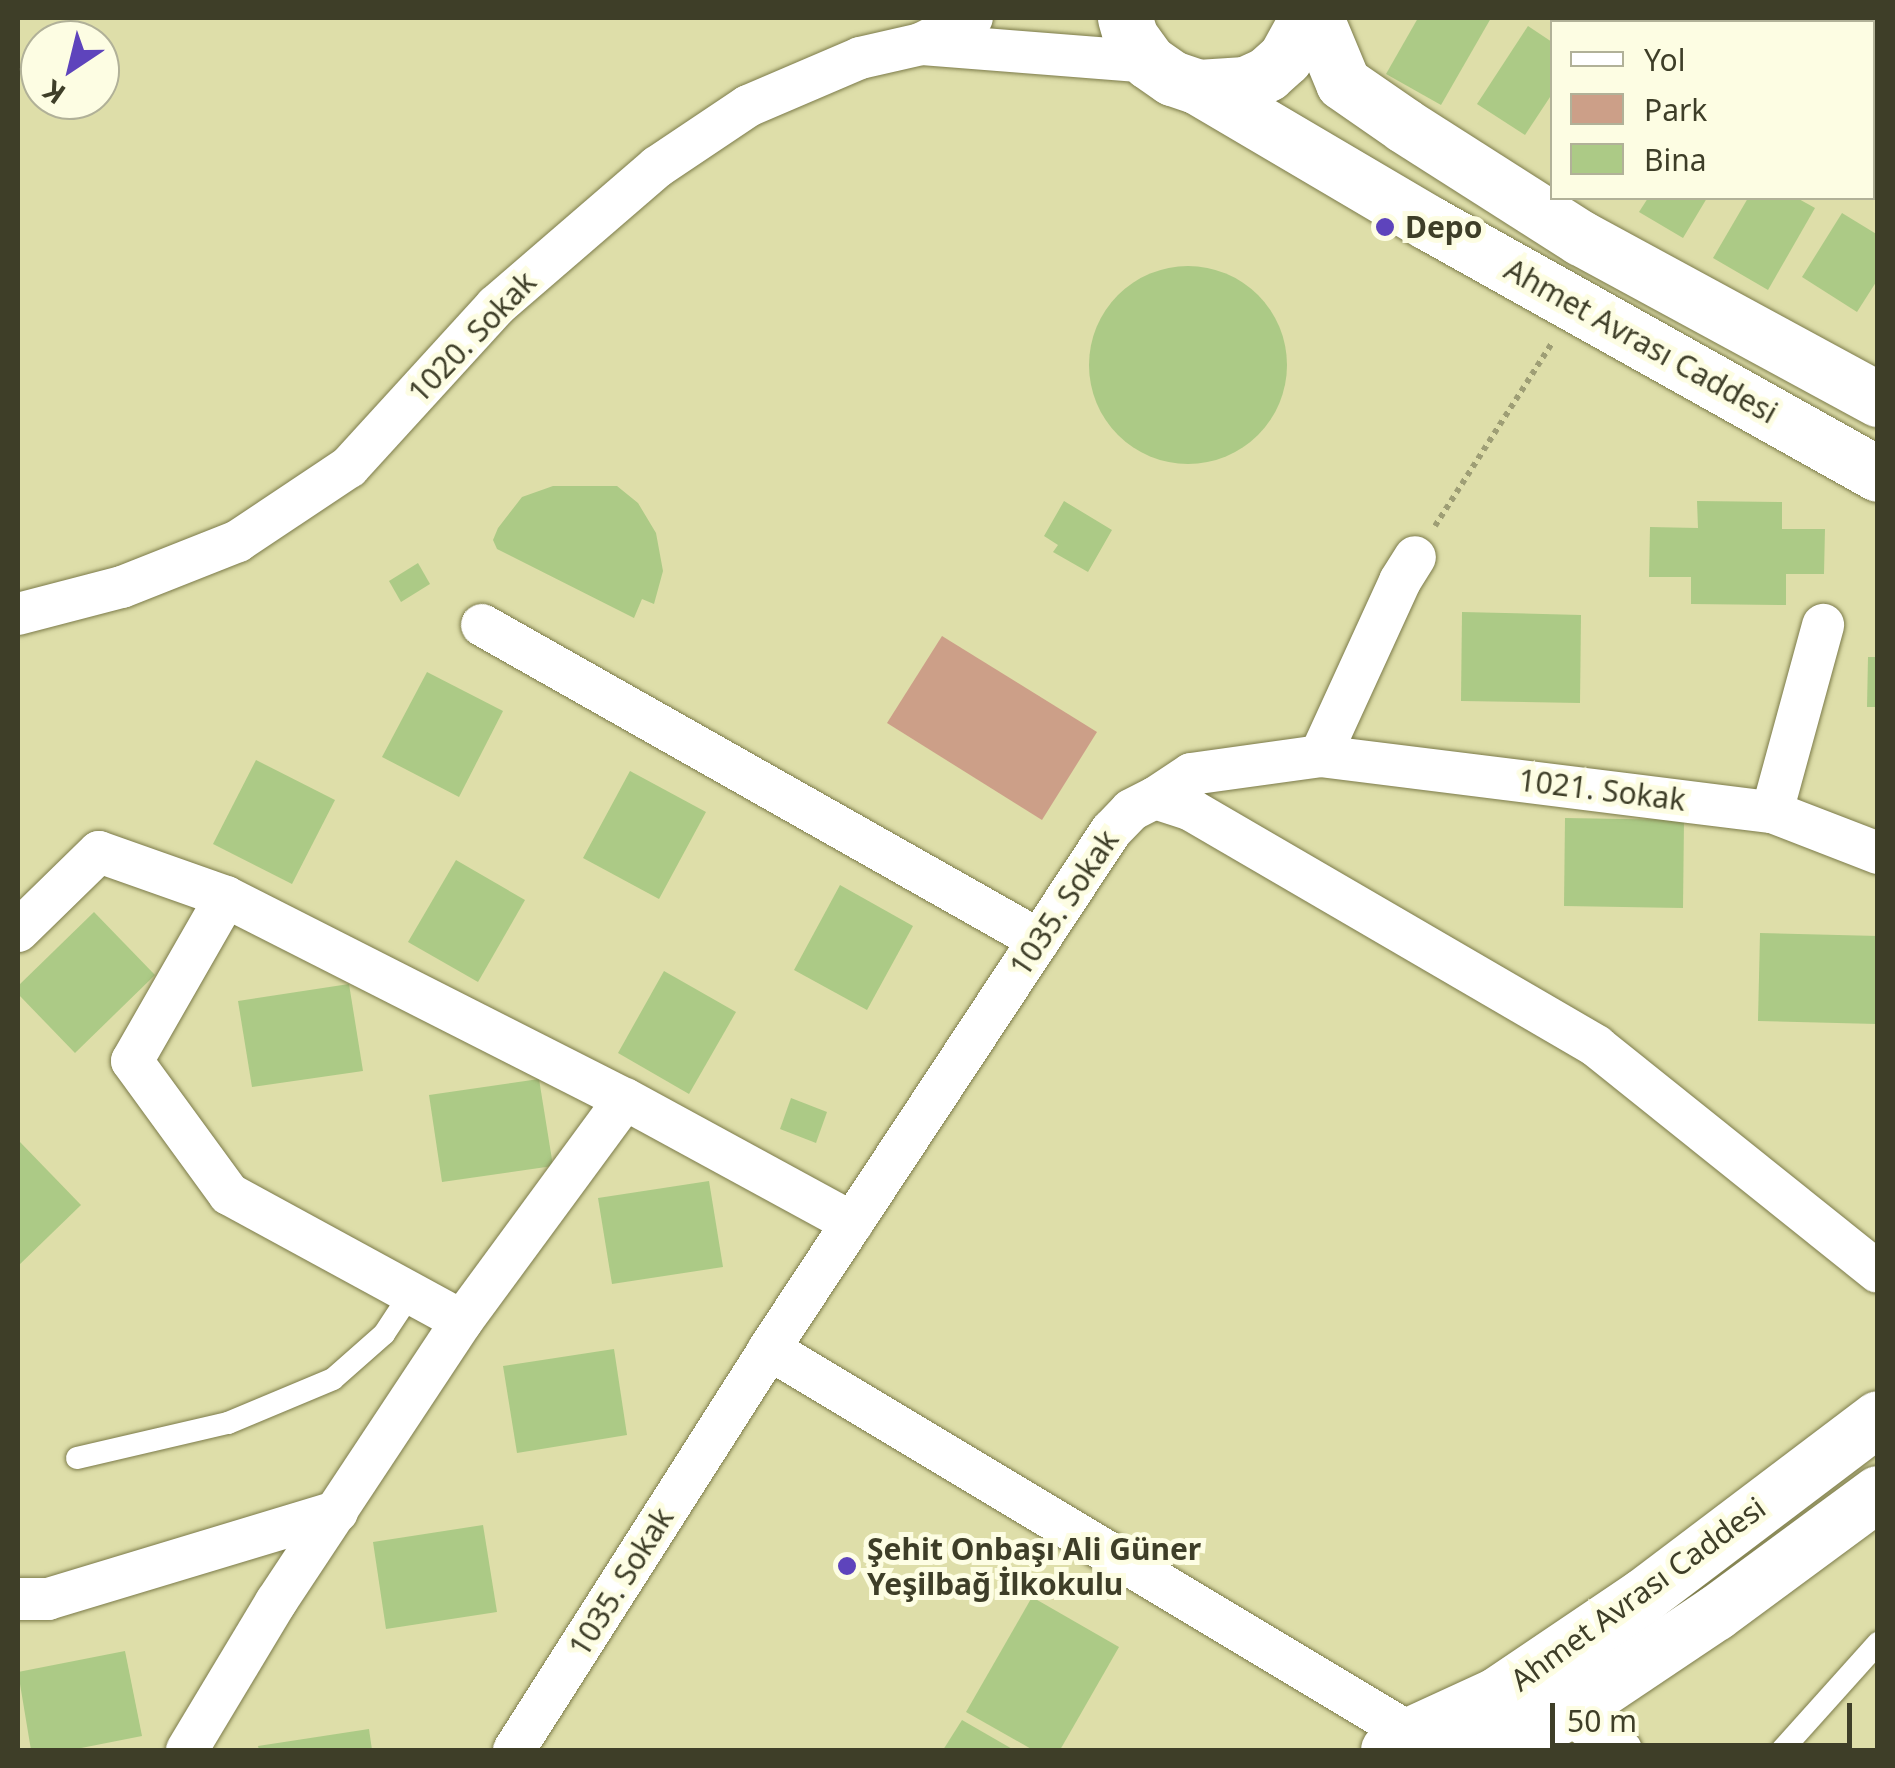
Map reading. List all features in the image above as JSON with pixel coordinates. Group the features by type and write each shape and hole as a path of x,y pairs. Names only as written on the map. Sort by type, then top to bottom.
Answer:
{"main road":[{"path":"1198,87 1245,84 1266,74 1292,49 1306,18"},
{"name":"Ahmet Avrası Caddesi","path":"1316,18 1344,83 1406,126 1581,238 1878,399"},
{"name":"Ahmet Avrası Caddesi","path":"1137,40 1172,78 1198,87 1878,474"},
{"name":"Ahmet Avrası Caddesi","path":"1400,1742 1496,1695 1644,1596 1878,1418"},
{"name":"Ahmet Avrası Caddesi","path":"1498,1750 1568,1712 1715,1612 1878,1493"}],"street":[{"name":"1020. Sokak","path":"920,44 972,18"},
{"name":"1020. Sokak","path":"18,614 122,588 238,540 349,466 496,306 656,167 748,106 860,58 920,44 1137,40"},
{"path":"1320,756 1400,581 1416,556"},
{"path":"482,625 1038,940"},
{"path":"1772,812 1823,625"},
{"name":"1021. Sokak","path":"1156,798 1191,774 1320,756 1772,812 1878,853"},
{"path":"1156,798 1191,810 1596,1046 1878,1272"},
{"name":"1035. Sokak","path":"514,1750 1038,940 1112,831 1131,810 1156,798"},
{"path":"18,931 99,852 226,897 625,1099 852,1223"},
{"path":"226,897 132,1061 229,1194 462,1321"},
{"path":"187,1750 336,1512 462,1321 625,1099"},
{"path":"770,1349 1400,1742 1463,1750"},
{"path":"18,1598 48,1599 336,1512"},
{"path":"1496,1695 1568,1712 1621,1750"}],"lane":[{"path":"76,1458 228,1423 334,1379 384,1334 411,1293"},
{"path":"1782,1750 1878,1643"}],"path":[{"path":"1416,556 1577,305"}],"green space":[{"path":"942,636 1097,732 1042,820 887,723"}],"building":[{"path":"1418,18 1491,18 1441,105 1386,74"},
{"path":"1878,18 1878,56 1875,20 1846,20"},
{"path":"1528,26 1550,41 1550,97 1525,135 1477,104"},
{"path":"1647,200 1706,200 1683,238 1639,212"},
{"path":"1747,200 1801,200 1815,208 1768,290 1713,258"},
{"path":"1842,213 1878,235 1878,279 1857,312 1802,277"},
{"path":"1188,266 1226,273 1258,295 1280,327 1287,365 1280,403 1258,435 1226,457 1188,464 1150,457 1118,435 1096,403 1089,365 1096,327 1118,295 1150,273"},
{"path":"553,486 617,486 638,503 656,533 663,571 654,604 642,599 634,618 497,549 493,540 498,528 522,497"},
{"path":"1064,501 1112,530 1088,572 1053,552 1058,545 1044,536"},
{"path":"1697,501 1782,502 1782,529 1825,529 1824,574 1786,574 1786,605 1691,604 1691,577 1649,577 1650,527 1698,528"},
{"path":"418,563 430,584 401,602 389,581"},
{"path":"1462,612 1581,615 1580,703 1461,701"},
{"path":"1868,657 1878,657 1878,707 1867,707"},
{"path":"427,672 503,711 459,797 382,757"},
{"path":"256,760 335,800 292,884 213,844"},
{"path":"630,771 706,812 659,899 583,858"},
{"path":"1565,818 1684,820 1683,908 1564,906"},
{"path":"456,860 525,900 478,982 408,942"},
{"path":"840,885 913,926 867,1010 794,970"},
{"path":"94,912 155,975 75,1053 18,994 18,986"},
{"path":"1760,933 1878,936 1877,1024 1758,1021"},
{"path":"664,971 736,1012 689,1094 618,1053"},
{"path":"349,984 363,1071 252,1087 238,1001"},
{"path":"539,1079 553,1166 442,1182 429,1095"},
{"path":"791,1098 827,1112 816,1143 780,1129"},
{"path":"18,1144 81,1205 18,1266"},
{"path":"709,1181 723,1267 612,1284 598,1198"},
{"path":"614,1349 627,1435 517,1453 503,1366"},
{"path":"483,1525 497,1612 386,1629 373,1542"},
{"path":"1032,1597 1119,1647 1060,1750 1033,1750 966,1712"},
{"path":"125,1651 142,1736 71,1750 31,1750 18,1672"},
{"path":"962,1720 1014,1750 943,1750"},
{"path":"369,1729 372,1750 259,1750 258,1746"}],"place":[{"name":"Depo","path":"1385,227"},
{"name":"Şehit Onbaşı Ali Güner Yeşilbağ İlkokulu","path":"847,1566"}]}
